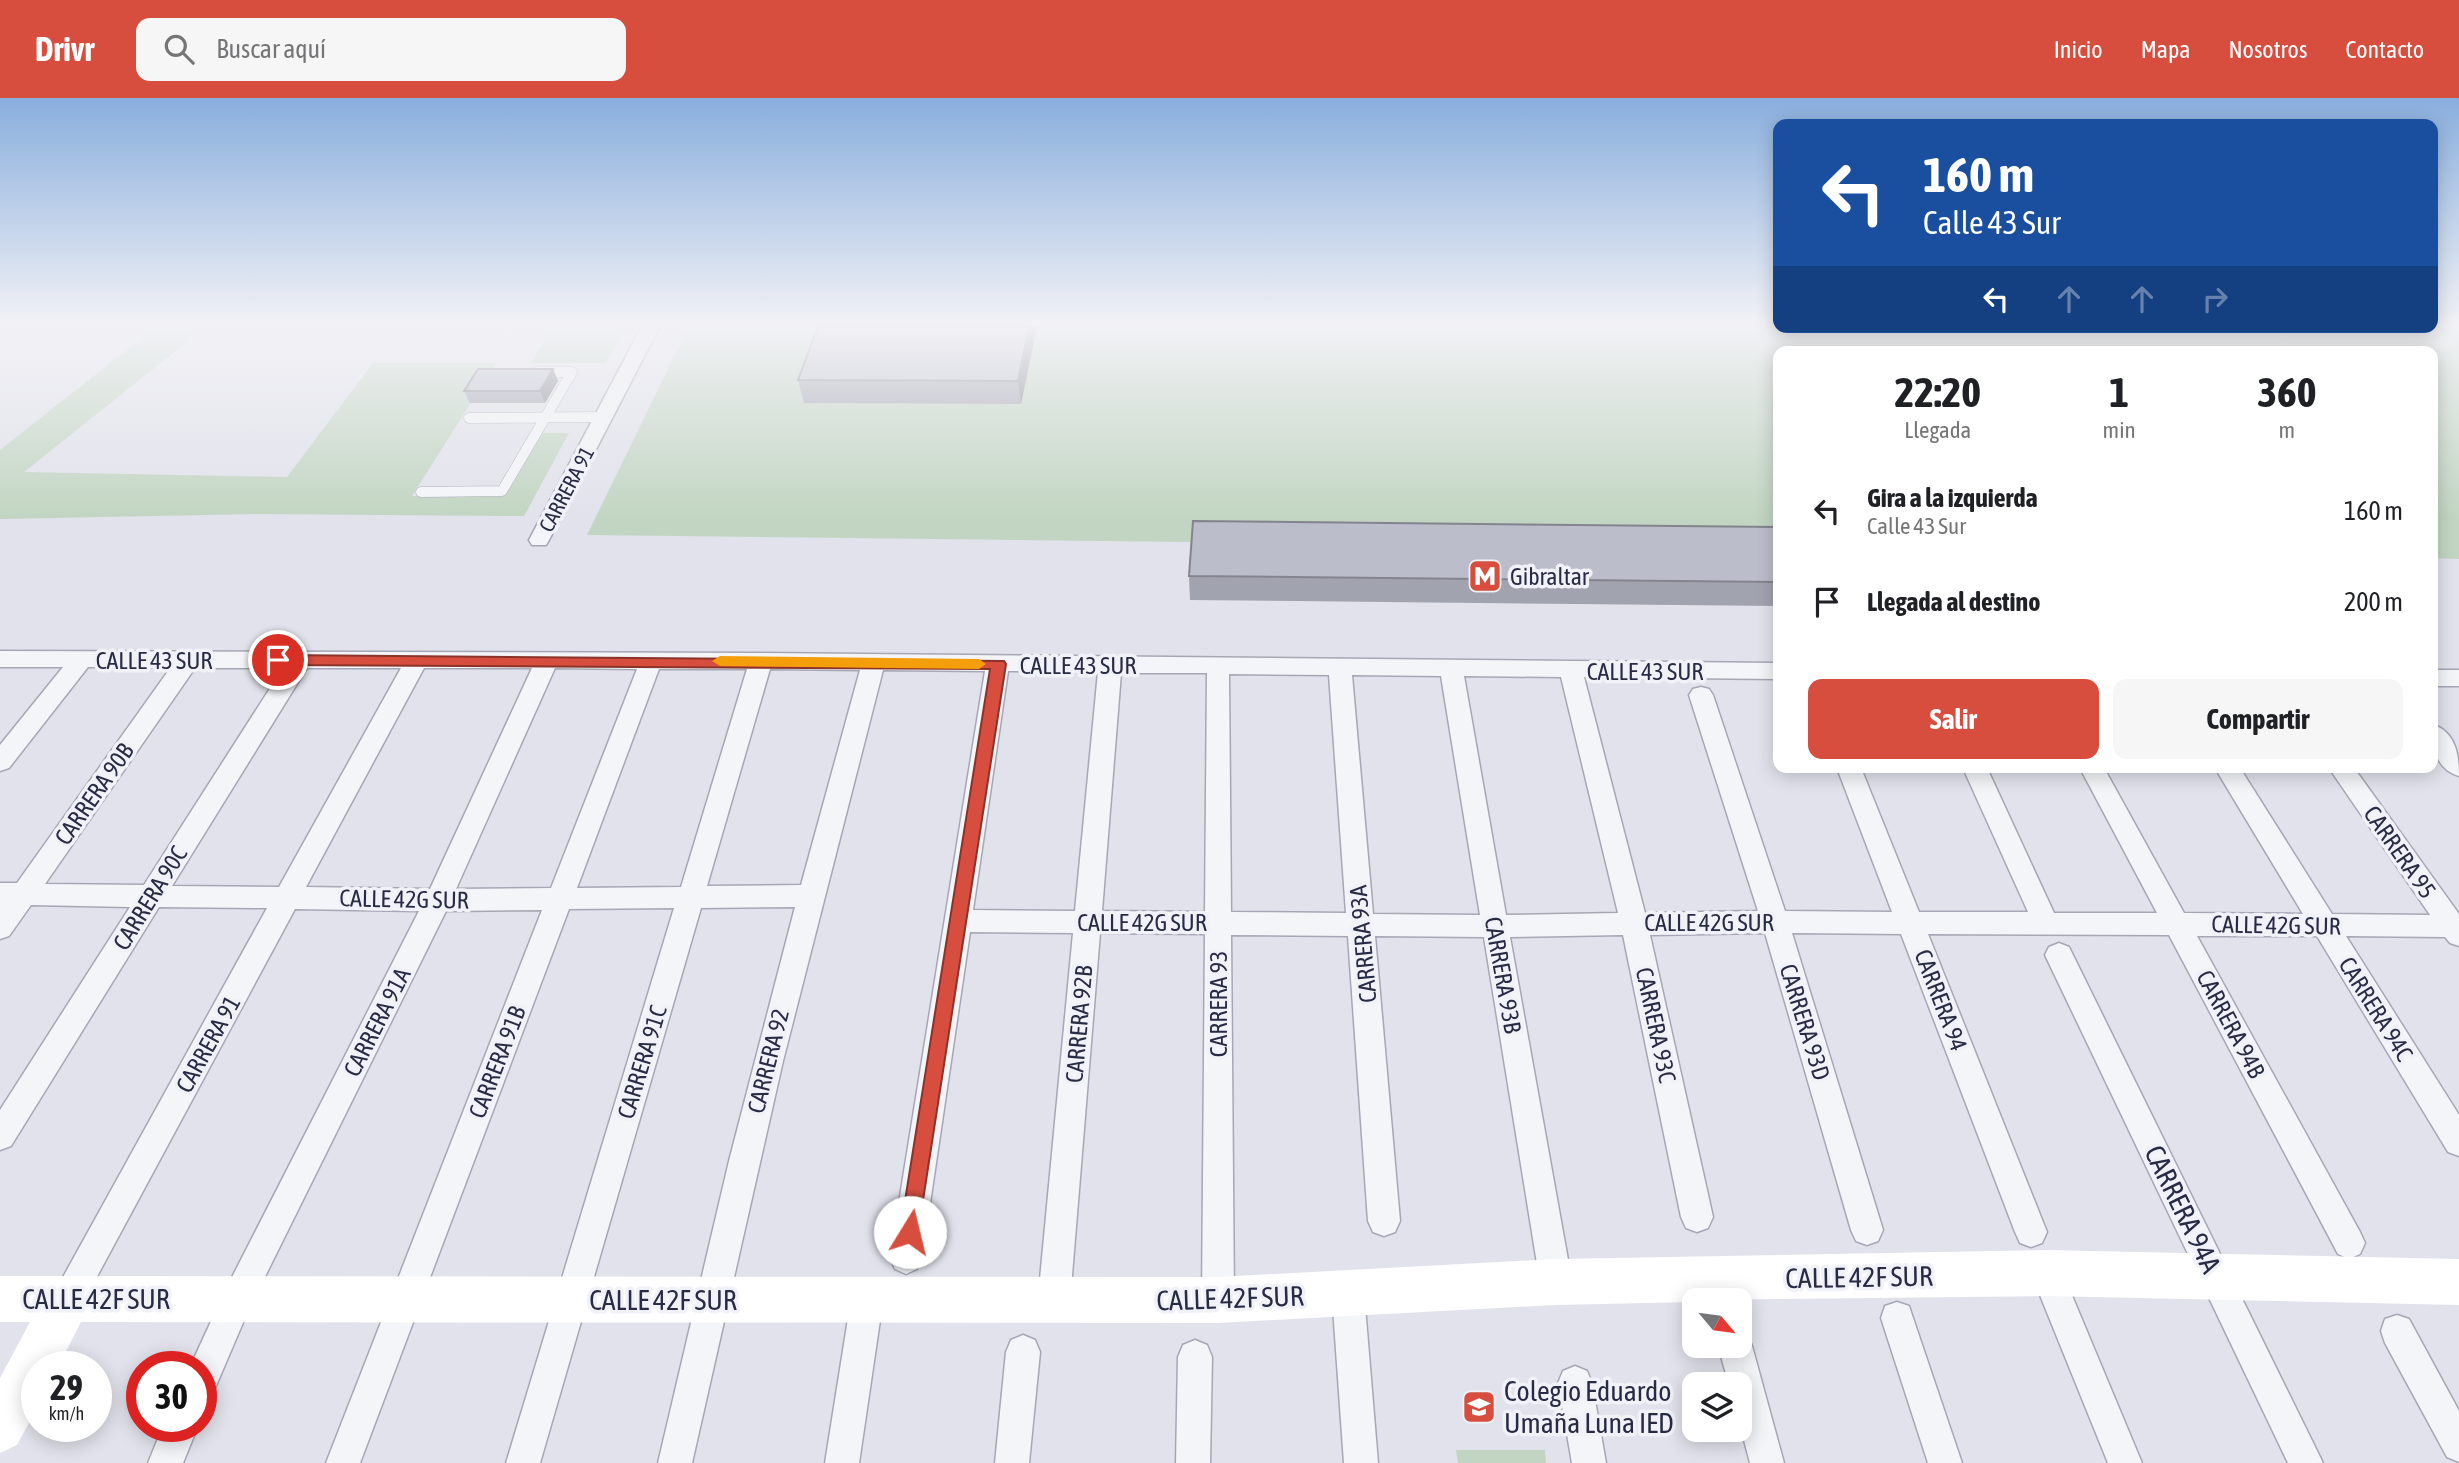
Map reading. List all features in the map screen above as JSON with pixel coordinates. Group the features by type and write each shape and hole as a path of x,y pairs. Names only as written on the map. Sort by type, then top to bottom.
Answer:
{"street":[{"name":"CARRERA 91","path":"539,540 618,390"},
{"name":"CALLE 43 SUR","path":"0,659 761,661 1773,671"},
{"path":"0,762 80,660"},
{"name":"CARRERA 90B","path":"0,928 12,894 188,660"},
{"name":"CARRERA 90C","path":"0,1136 300,660"},
{"name":"CARRERA 91","path":"0,1428 417,660"},
{"name":"CARRERA 91A","path":"214,1351 237,1300 438,900 547,661"},
{"name":"CARRERA 91B","path":"343,1463 651,661"},
{"name":"CARRERA 91C","path":"523,1463 761,661"},
{"name":"CARRERA 92","path":"675,1463 710,1300 809,896 874,662"},
{"path":"906,1258 998,664"},
{"name":"CARRERA 92B","path":"1054,1300 1110,665"},
{"name":"CARRERA 93","path":"1218,666 1218,1300"},
{"name":"CARRERA 93A","path":"1340,667 1384,1221"},
{"name":"CARRERA 93B","path":"1451,668 1556,1282"},
{"name":"CARRERA 93C","path":"1571,670 1634,923 1697,1217"},
{"path":"2438,678 2459,678"},
{"name":"CARRERA 93D","path":"1700,695 1775,922 1867,1230"},
{"path":"2438,741 2459,767"},
{"name":"CARRERA 94","path":"1851,773 2125,1463"},
{"path":"1977,773 2046,923"},
{"name":"CARRERA 94B","path":"2095,773 2349,1243"},
{"name":"CARRERA 94C","path":"2230,773 2459,1142"},
{"name":"CARRERA 95","path":"2345,773 2457,929"},
{"name":"CALLE 42G SUR","path":"12,894 438,900 809,896"},
{"name":"CALLE 42G SUR","path":"958,921 1495,926 1775,922 2046,923 2457,929"},
{"name":"CARRERA 94A","path":"2059,956 2306,1463"},
{"name":"CALLE 42F SUR","path":"0,1299 1218,1300 2039,1252 2216,1277 2459,1282"},
{"path":"1348,1294 1361,1463"},
{"path":"842,1463 867,1300"},
{"path":"1897,1318 1945,1463"},
{"path":"2396,1331 2459,1446"},
{"path":"1012,1463 1023,1352"},
{"path":"1193,1463 1195,1357"},
{"path":"1738,1358 1767,1463"},
{"path":"1574,1383 1589,1463"},
{"path":"165,1463 174,1442"}],"lane":[{"path":"421,492 502,491 562,390"},
{"path":"469,418 604,417"}],"green space":[{"path":"76,390 127,390 24,472 287,477 353,390 479,390 412,496 505,496 541,433 569,433 524,516 259,514 0,519 0,450"},
{"path":"658,390 1773,390 1773,549 587,535"},
{"path":"2438,390 2459,390 2459,559 2438,558"},
{"path":"1456,1450 1545,1450 1546,1463 1458,1463"}],"building":[{"path":"465,390 541,390 540,391"},
{"path":"1193,521 1773,527 1773,582 1189,576"}],"slow traffic":[{"path":"720,661 979,664"}],"place":[{"name":"Gibraltar","path":"1485,576"},
{"name":"Colegio Eduardo Umaña Luna IED","path":"1479,1407"}],"route":[{"path":"278,660 998,664 910,1232"}]}
